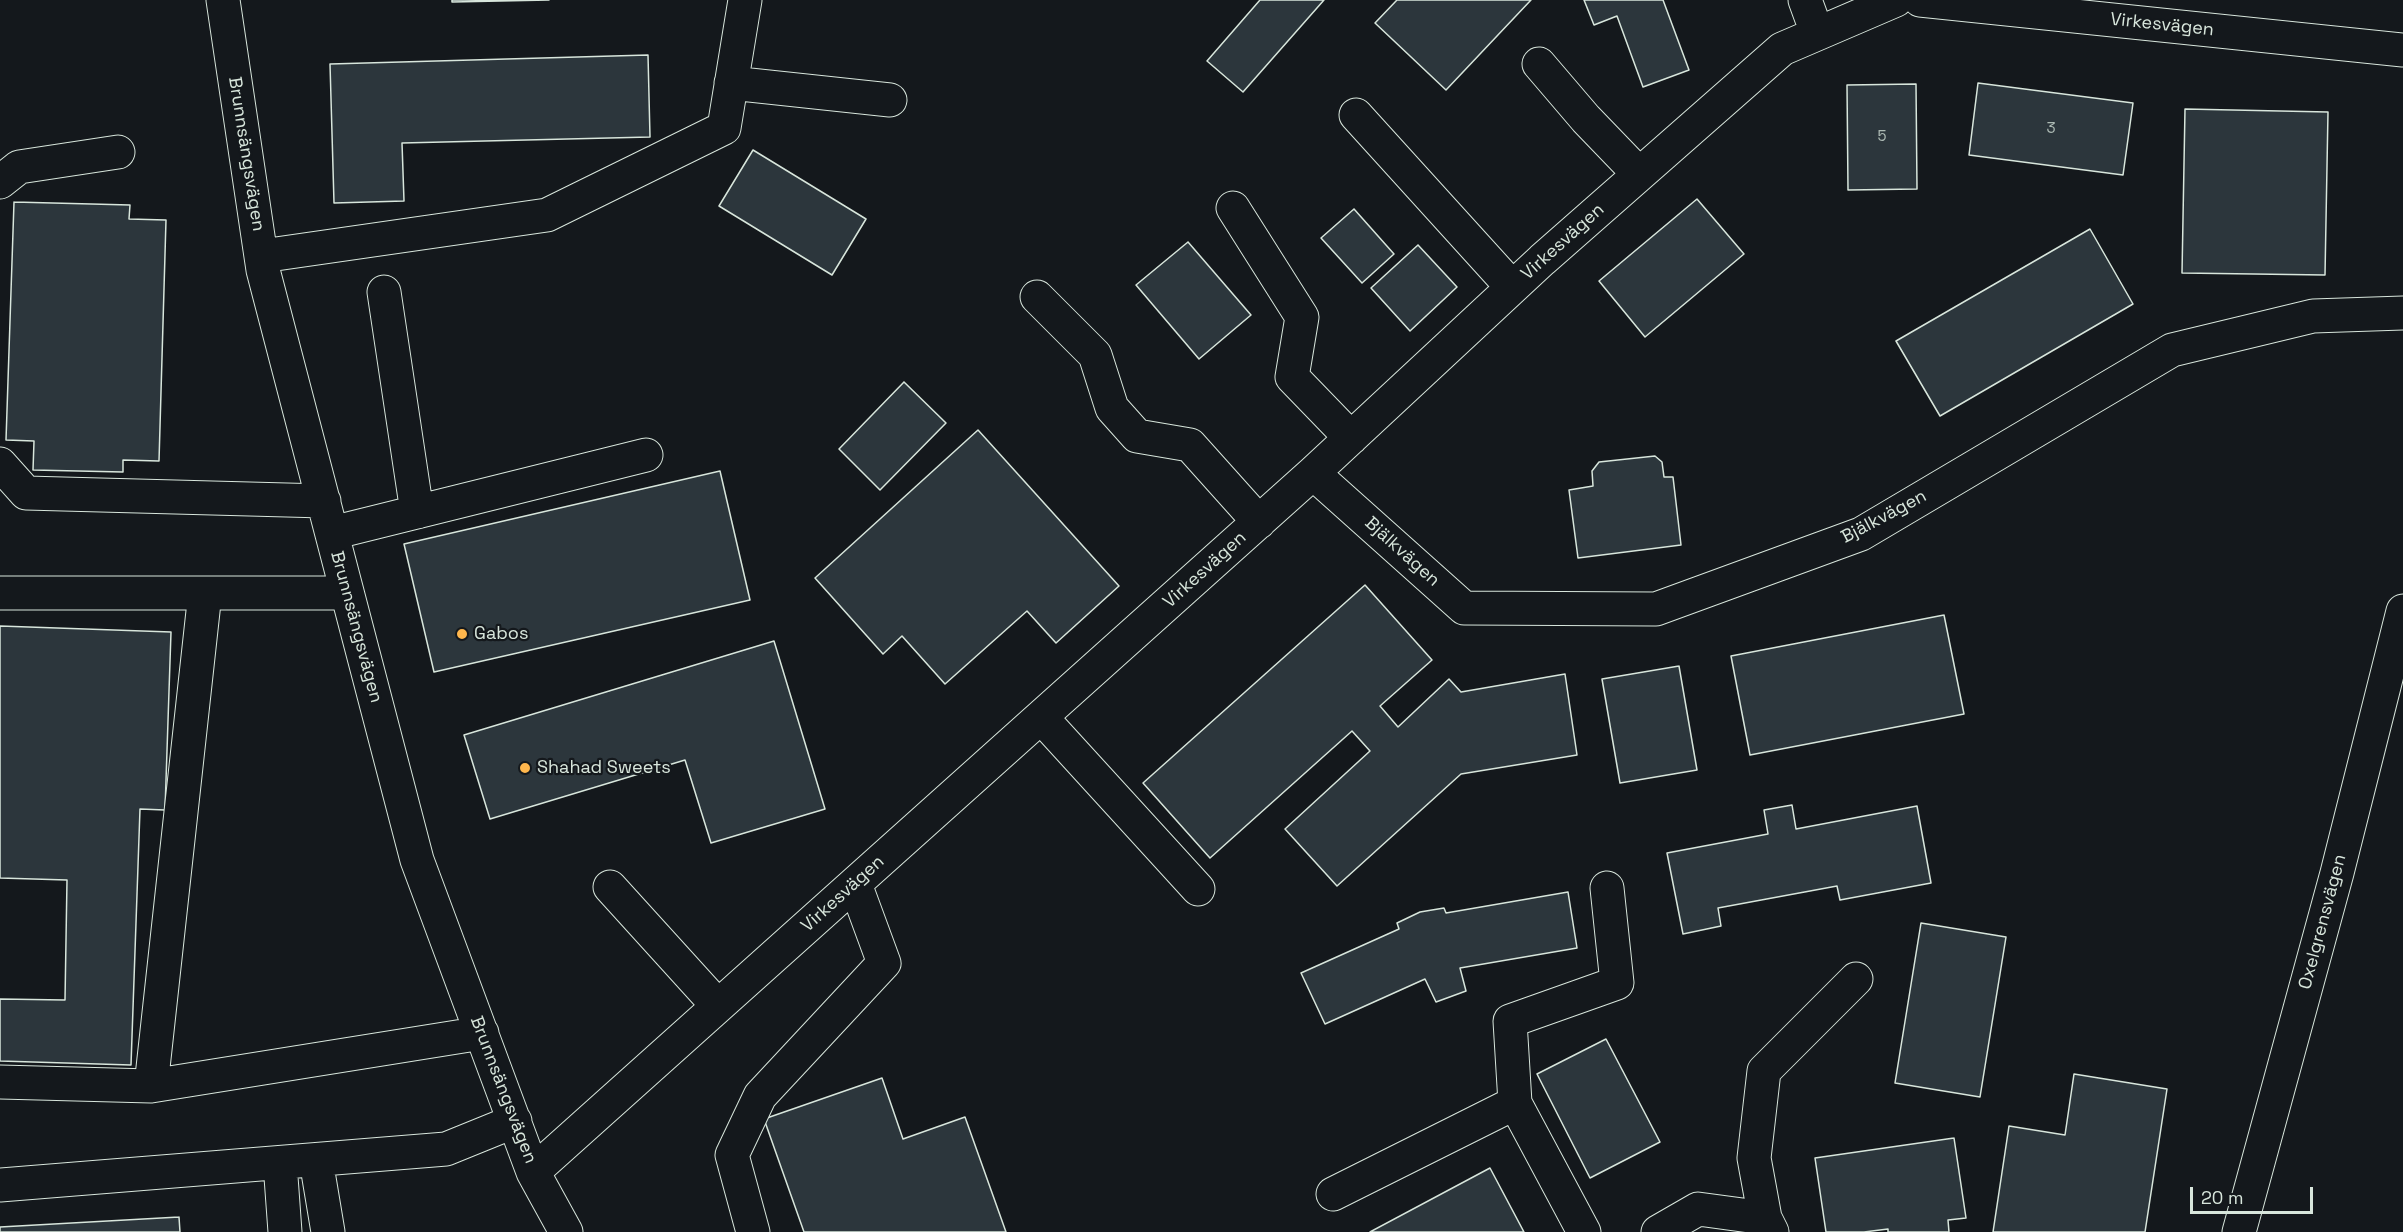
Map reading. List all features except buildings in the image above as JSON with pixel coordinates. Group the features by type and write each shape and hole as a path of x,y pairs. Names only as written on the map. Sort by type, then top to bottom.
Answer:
{"street":[{"name":"Brunnsängsvägen","path":"223,0 262,256 417,860 533,1172 566,1232"},
{"path":"262,256 547,215 724,128 745,0"},
{"path":"1805,0 1817,33"},
{"name":"Virkesvägen","path":"533,1172 1259,522 1512,287 1782,48 1896,0"},
{"name":"Virkesvägen","path":"1920,0 2403,50"},
{"path":"1539,64 1586,119 1639,174"},
{"path":"731,83 890,100"},
{"path":"1356,116 1512,287"},
{"path":"0,182 19,167 118,152"},
{"path":"1233,208 1302,317 1292,377 1351,438"},
{"path":"384,292 417,512"},
{"path":"1037,297 1095,355 1112,408 1137,436 1190,445 1259,522"},
{"name":"Bjälkvägen","path":"1313,473 1464,608 1656,609 1861,534 2172,350 2313,315 2403,313"},
{"path":"332,533 646,455"},
{"path":"0,464 26,493 324,501"},
{"path":"0,593 347,593"},
{"path":"151,1086 205,593"},
{"name":"Oxelgrensvägen","path":"2239,1232 2391,710 2403,611"},
{"path":"1041,717 1198,889"},
{"path":"753,1232 732,1155 760,1096 884,963 855,884"},
{"path":"610,887 718,1006"},
{"path":"1584,1232 1515,1103 1510,1021 1617,983 1607,888"},
{"path":"1658,1232 1698,1209 1768,1225 1754,1158 1764,1071 1856,979"},
{"path":"0,1082 151,1086 482,1033"},
{"path":"1333,1194 1515,1103"},
{"path":"0,1185 446,1149 514,1121"},
{"path":"316,1160 328,1232"},
{"path":"280,1163 285,1232"}],"place":[{"name":"Gabos","path":"462,634"},
{"name":"Shahad Sweets","path":"525,768"}]}
